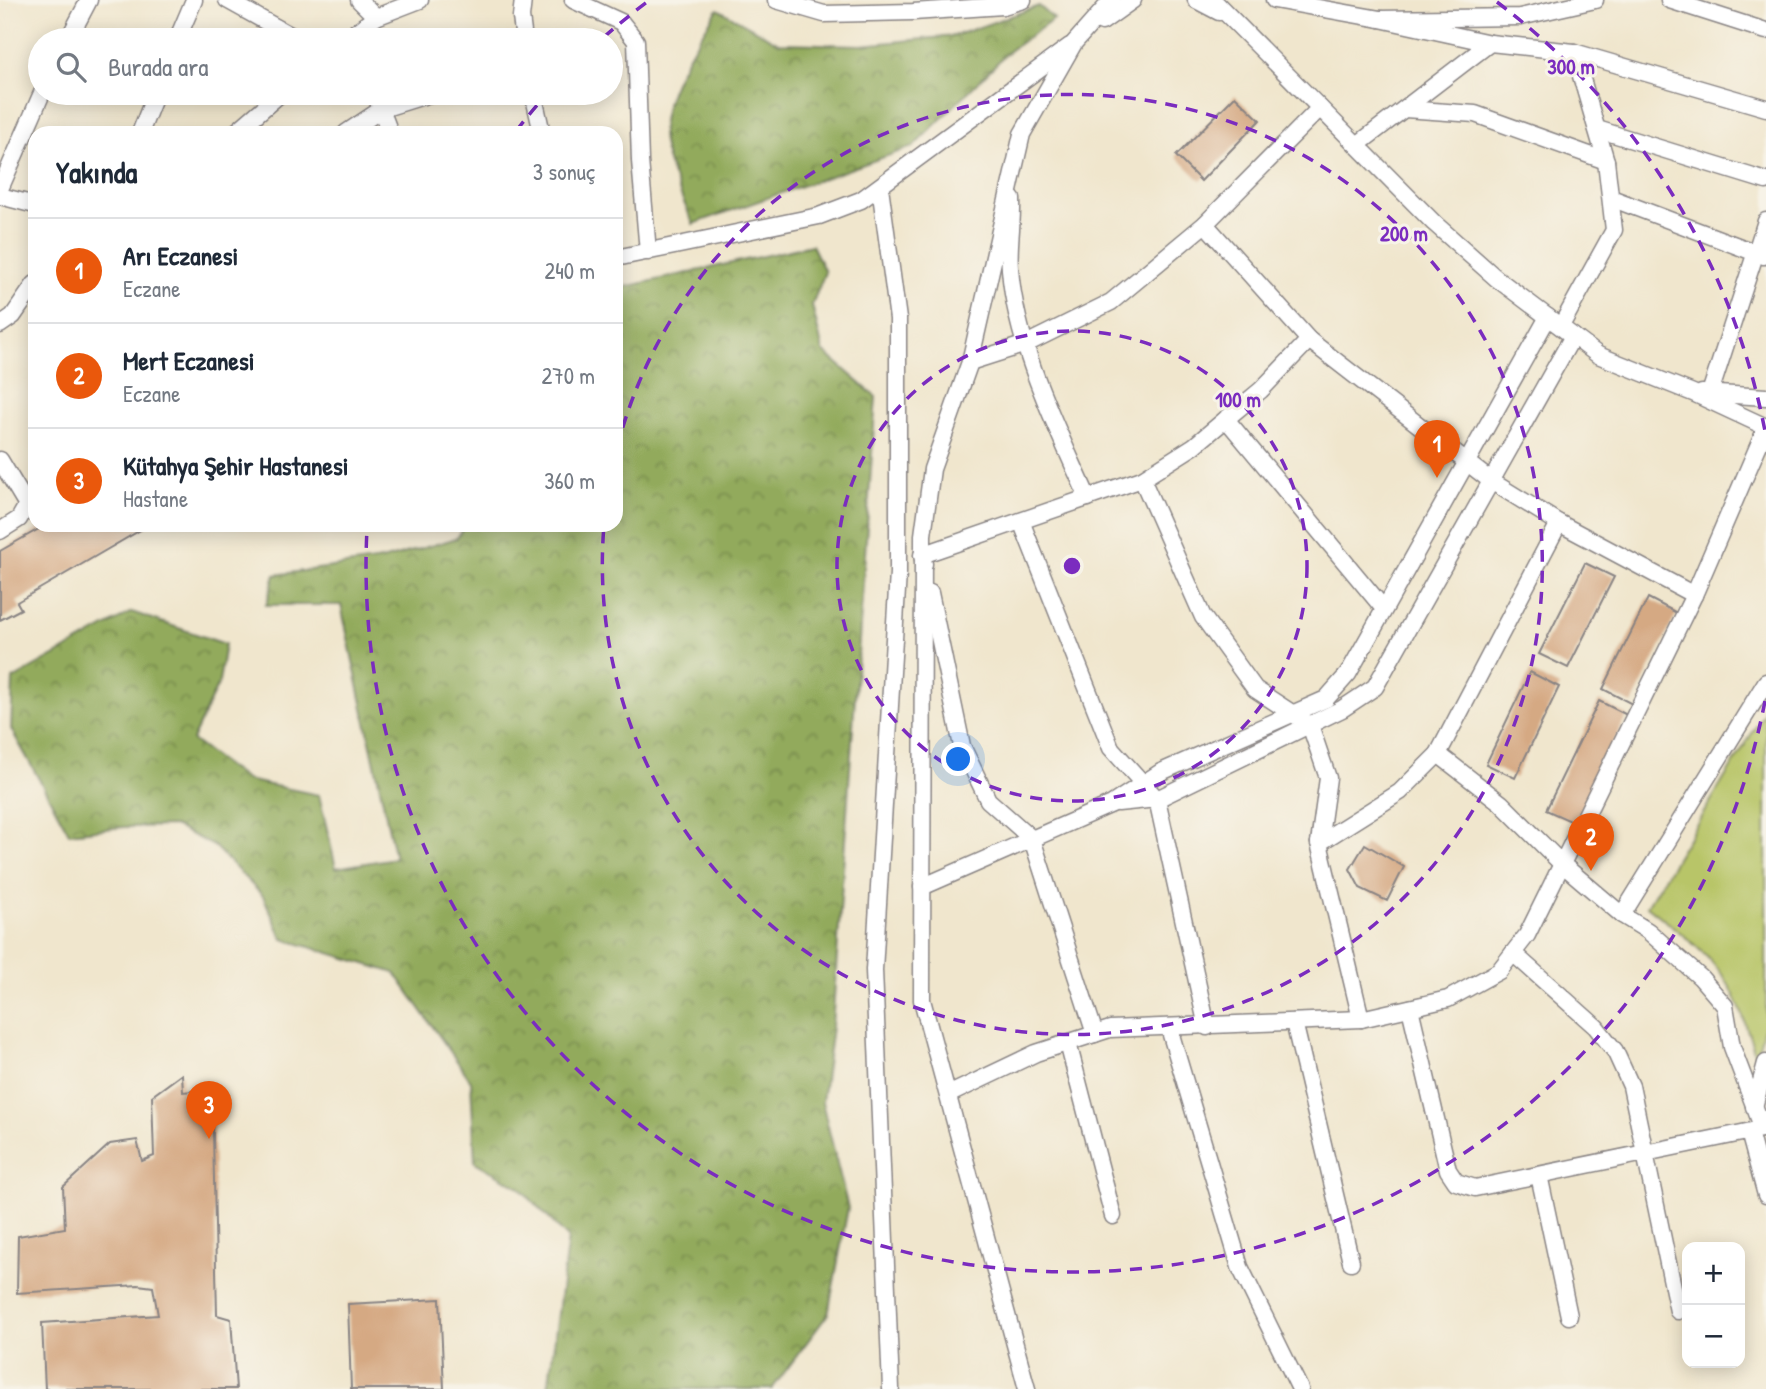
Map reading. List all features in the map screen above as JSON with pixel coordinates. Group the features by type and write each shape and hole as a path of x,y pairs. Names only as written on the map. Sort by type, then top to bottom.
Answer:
{"street":[{"path":"74,28 89,0"},
{"path":"182,28 194,0"},
{"path":"227,0 277,28"},
{"path":"359,0 376,17"},
{"path":"362,28 376,17 420,0"},
{"path":"522,28 523,0"},
{"path":"573,0 621,22 636,41 640,162 648,252"},
{"path":"776,0 824,14 1003,6 1023,0"},
{"path":"1027,1389 950,1094 922,1000 922,555 932,469 970,362 1022,134 1074,43 1112,0"},
{"path":"623,257 819,216 861,200 1133,0"},
{"path":"1196,0 1224,15"},
{"path":"950,1094 1036,1053 1110,1029 1360,1019 1448,999 1499,971 1527,935 1562,864 1694,595 1766,428 1693,393 1598,355 1496,278 1434,223 1224,15 1213,0"},
{"path":"1274,0 1490,43 1574,52 1766,108"},
{"path":"1669,0 1766,31"},
{"path":"1380,19 1520,17 1587,1"},
{"path":"1357,145 1490,43"},
{"path":"1112,804 1157,799 1342,709 1375,687 1491,481 1561,326 1614,230 1606,161 1574,52"},
{"path":"28,126 38,105"},
{"path":"143,126 151,105"},
{"path":"243,126 267,105"},
{"path":"381,105 388,126"},
{"path":"356,126 382,108 392,105"},
{"path":"536,105 540,126"},
{"path":"970,362 1026,344 1111,302 1205,224 1320,108"},
{"path":"1405,109 1475,114 1606,161"},
{"path":"0,189 28,126"},
{"path":"1597,129 1766,181"},
{"path":"1011,180 1013,224 1010,269 1026,344 1045,402 1088,498"},
{"path":"880,187 898,319 898,573 874,970 891,1389"},
{"path":"0,196 28,203"},
{"path":"1611,198 1761,255"},
{"path":"1710,393 1761,255 1766,221"},
{"path":"1205,224 1309,340 1491,481 1559,523 1694,595"},
{"path":"0,326 13,316 28,294"},
{"path":"922,887 1112,804 1143,783 1325,699 1348,674 1466,461 1561,326"},
{"path":"922,555 1142,479 1194,446 1261,390 1309,340"},
{"path":"1693,393 1766,397"},
{"path":"1226,419 1384,609"},
{"path":"0,460 27,505 19,519 0,531"},
{"path":"1142,479 1203,617 1255,689 1310,725 1328,778 1319,843 1360,1019"},
{"path":"1021,521 1111,748 1157,799 1207,1027"},
{"path":"1319,843 1400,792 1438,754 1559,523"},
{"path":"922,555 962,746 988,800 1032,839 1095,1034"},
{"path":"1622,915 1766,682"},
{"path":"1438,754 1501,803 1562,864 1622,915 1648,931 1674,953 1725,1006 1732,1047 1760,1130 1766,1195"},
{"path":"1513,953 1596,1027 1615,1051 1631,1086 1678,1311"},
{"path":"1409,1008 1448,1170 1456,1182 1475,1188 1760,1130"},
{"path":"1294,1022 1351,1262"},
{"path":"1169,1028 1240,1267 1300,1389"},
{"path":"1068,1043 1112,1216"},
{"path":"1754,1107 1766,1063"},
{"path":"1539,1175 1569,1316"}],"green space":[{"path":"1039,6 1054,19 1009,51 913,147 693,224 670,167 662,131 670,94 678,75 718,9 779,43 861,45 954,36"},
{"path":"812,245 825,272 812,305 823,351 876,397 832,1027 822,1102 848,1208 828,1314 772,1389 548,1389 568,1238 519,1187 475,1162 471,1081 395,973 283,939 263,896 214,846 174,826 124,827 69,833 11,729 13,679 132,612 225,644 219,682 192,740 246,780 319,795 336,868 395,858 341,605 266,605 275,575 382,560 457,538 461,532 623,532 623,287"},
{"path":"1766,710 1766,1021 1756,1057 1739,1005 1723,976 1697,948 1647,906"}],"building":[{"path":"1235,96 1260,120 1201,181 1176,156"},
{"path":"34,532 137,532 17,602 21,609 0,620 0,551"},
{"path":"1585,563 1614,577 1568,668 1539,654"},
{"path":"1648,598 1677,613 1632,704 1603,689"},
{"path":"1530,672 1559,687 1515,778 1486,764"},
{"path":"1599,701 1627,715 1575,823 1546,810"},
{"path":"1365,844 1404,867 1387,901 1360,888 1350,869"},
{"path":"182,1074 183,1092 212,1089 217,1315 231,1319 236,1389 45,1389 42,1323 158,1315 153,1287 138,1285 17,1293 18,1236 65,1228 63,1187 110,1144 137,1140 142,1161 154,1156 152,1096"},
{"path":"440,1299 444,1389 351,1389 348,1304"}],"place":[{"name":"Arı Eczanesi","path":"1437,478"},
{"name":"Mert Eczanesi","path":"1591,871"},
{"name":"Kütahya Şehir Hastanesi","path":"209,1139"}]}
